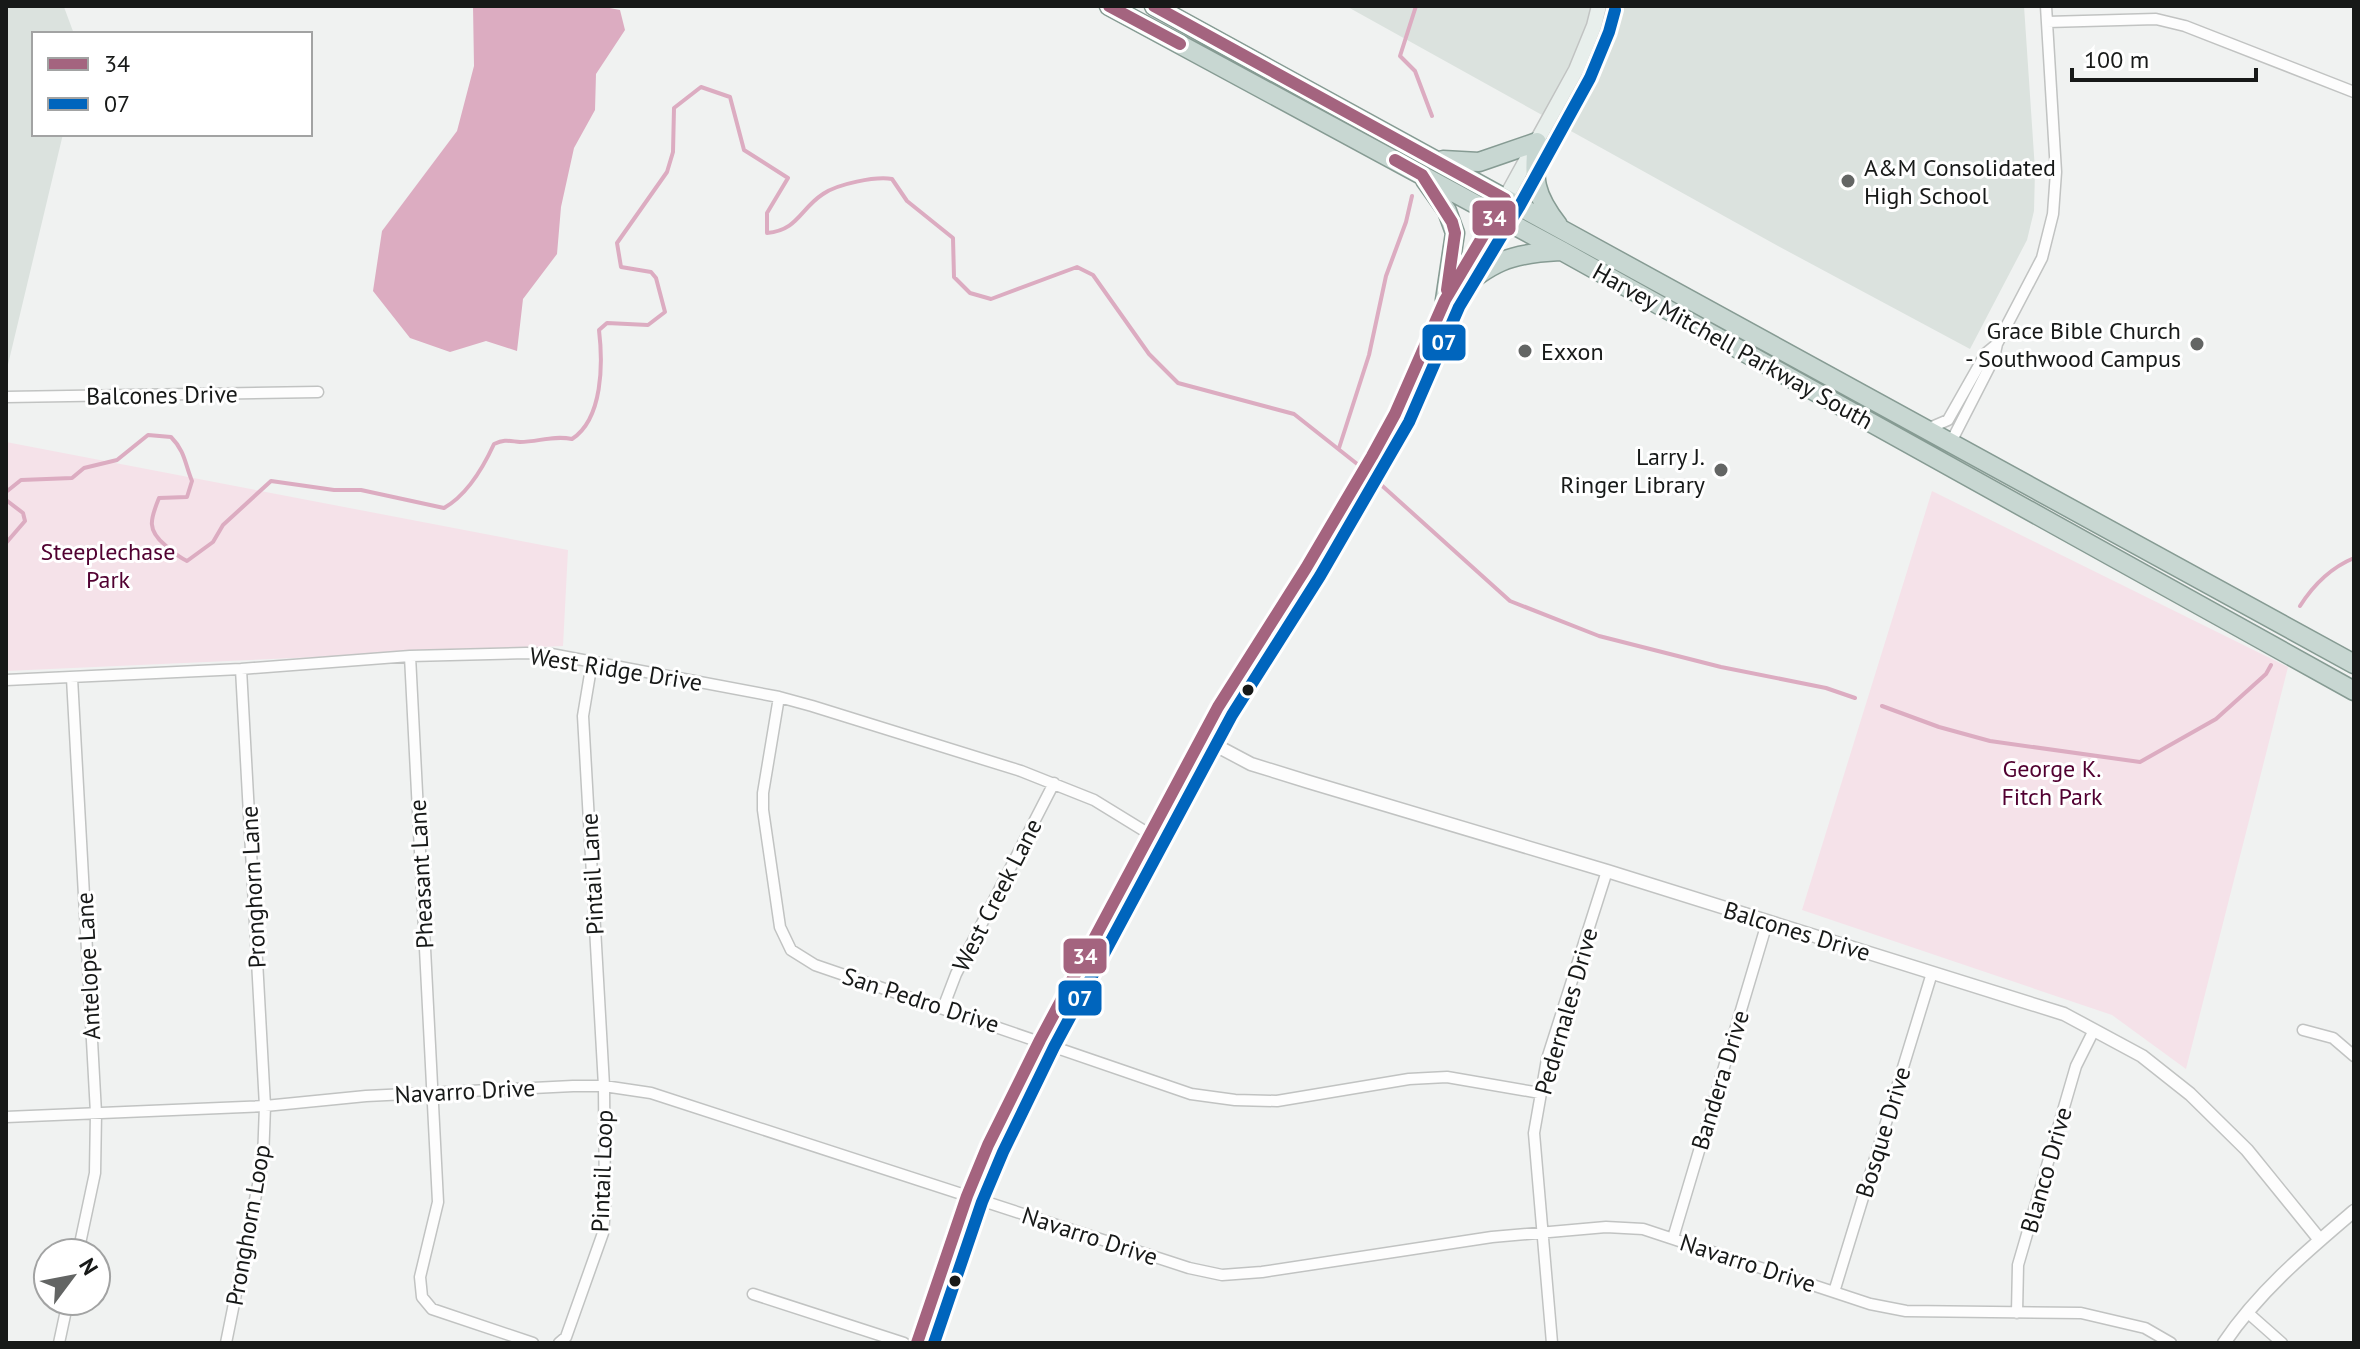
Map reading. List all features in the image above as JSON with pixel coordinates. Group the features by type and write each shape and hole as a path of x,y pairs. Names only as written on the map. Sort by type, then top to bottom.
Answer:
{"highway":[{"name":"Harvey Mitchell Parkway South","path":"1109,6 1426,166"},
{"name":"Harvey Mitchell Parkway South","path":"1154,6 1501,207 1562,251 2354,691"},
{"path":"1445,300 1455,233 1426,166 1479,162 1537,142 1534,177 1538,196 1562,230"},
{"name":"Harvey Mitchell Parkway South","path":"1501,207 1562,230 2354,664"},
{"path":"1445,300 1492,264 1529,252 1562,251"},
{"path":"1918,450 1950,444"}],"main road":[{"path":"917,1343 967,1196 988,1145 1040,1040 1218,707 1359,479 1395,414 1445,300 1501,207 1583,55 1599,6"}],"street":[{"path":"1950,444 2042,258 2053,214 2056,172 2046,6"},
{"path":"2047,22 2156,19 2185,26 2354,92"},
{"path":"1925,430 1948,420 1986,353 1997,344"},
{"name":"Balcones Drive","path":"6,397 318,392"},
{"name":"West Ridge Drive","path":"6,680 241,669 410,656 539,654 779,697 1054,783 1094,800 1151,835"},
{"name":"Pheasant Lane","path":"410,656 433,1093"},
{"name":"Pintail Lane","path":"592,662 583,716 604,1086"},
{"name":"Pronghorn Lane","path":"241,669 265,1106"},
{"name":"Antelope Lane","path":"72,678 96,1113 95,1173 81,1237"},
{"name":"San Pedro Drive","path":"779,697 763,810 780,927 791,950 815,965 1191,1094 1235,1100 1277,1101 1409,1079 1447,1077 1540,1093"},
{"name":"Balcones Drive","path":"1202,738 1251,764 2064,1014 2142,1056 2190,1094 2247,1150 2320,1240"},
{"name":"West Creek Lane","path":"943,1008 956,974 1054,783"},
{"name":"Pedernales Drive","path":"1552,1343 1534,1133 1547,1059 1607,871"},
{"name":"Bandera Drive","path":"1673,1238 1767,923"},
{"name":"Bosque Drive","path":"1834,1292 1932,973"},
{"name":"Blanco Drive","path":"2017,1313 2018,1265 2076,1066 2094,1030"},
{"path":"2303,1030 2333,1038 2354,1056"},
{"name":"Navarro Drive","path":"6,1117 265,1106 366,1096 604,1086 651,1093 1189,1268 1222,1275 1262,1272 1492,1237 1606,1227 1643,1229 1870,1304 1906,1311 2081,1313 2145,1328 2171,1343"},
{"name":"Pintail Loop","path":"559,1343 566,1337 603,1233 604,1086"},
{"path":"433,1093 438,1202 420,1277 422,1297 432,1309 533,1343"},
{"name":"Pronghorn Loop","path":"226,1343 263,1160 265,1106"},
{"path":"2224,1343 2247,1312 2354,1211"},
{"path":"753,1294 904,1343"},
{"path":"2247,1312 2282,1343"},
{"path":"59,1343 65,1317"}],"shaded area":[{"path":"6,6 64,7 73,32 32,32 32,136 63,136 6,373"},
{"path":"473,6 599,6 620,10 625,30 596,74 595,110 574,148 561,207 557,254 523,299 517,351 486,341 450,352 410,338 373,291 382,231 457,131 474,66"},
{"name":"A&M Consolidated High School","path":"1346,6 2024,6 2035,170 2034,211 2027,240 1970,349"}],"green space":[{"name":"Steeplechase Park","path":"6,442 568,550 563,646 6,671"},
{"name":"George K. Fitch Park","path":"1932,491 2288,667 2186,1069 2112,1015 1802,910"}],"waterway":[{"path":"1416,6 1400,56 1415,71 1432,116"},
{"path":"6,495 21,480 72,478 84,468 117,460 148,435 171,437 182,453 192,481 187,497 159,498 152,524 159,540 187,561 213,542 223,525 271,481 334,490 361,490 444,508 474,480 494,444 572,439 590,418 599,389 599,330 607,323 648,325 665,312 656,278 651,272 621,267 617,243 667,172 673,152 674,108 701,87 730,97 744,150 788,178 767,213 767,233 786,228 829,190 867,180 892,179 907,201 953,238 954,277 970,293 991,299 1077,267 1093,275 1149,354 1178,383 1294,414 1361,467"},
{"path":"1339,448 1369,355 1386,276 1412,196"},
{"path":"1368,473 1510,601 1599,636 1721,667 1826,688 1855,698"},
{"path":"6,500 23,513 25,521 6,543"},
{"path":"2300,606 2323,578 2354,558"},
{"path":"1882,706 1939,727 1990,741 2140,762 2216,719 2266,674 2271,665"}],"transit line":[{"name":"34","path":"1109,6 1180,44"},
{"name":"34","path":"917,1343 967,1196 988,1145 1040,1040 1218,707 1372,456 1395,414 1445,300 1505,199 1154,6"},
{"name":"07","path":"934,1343 982,1202 1054,1047 1232,715 1320,576 1409,422 1459,307 1519,207 1590,78 1615,10"},
{"name":"34","path":"1395,160 1422,175 1452,222 1455,233 1447,290"}],"place":[{"name":"A&M Consolidated High School","path":"1848,181"},
{"name":"Grace Bible Church - Southwood Campus","path":"2197,344"},
{"name":"Exxon","path":"1525,351"},
{"name":"Larry J. Ringer Library","path":"1721,470"}]}
